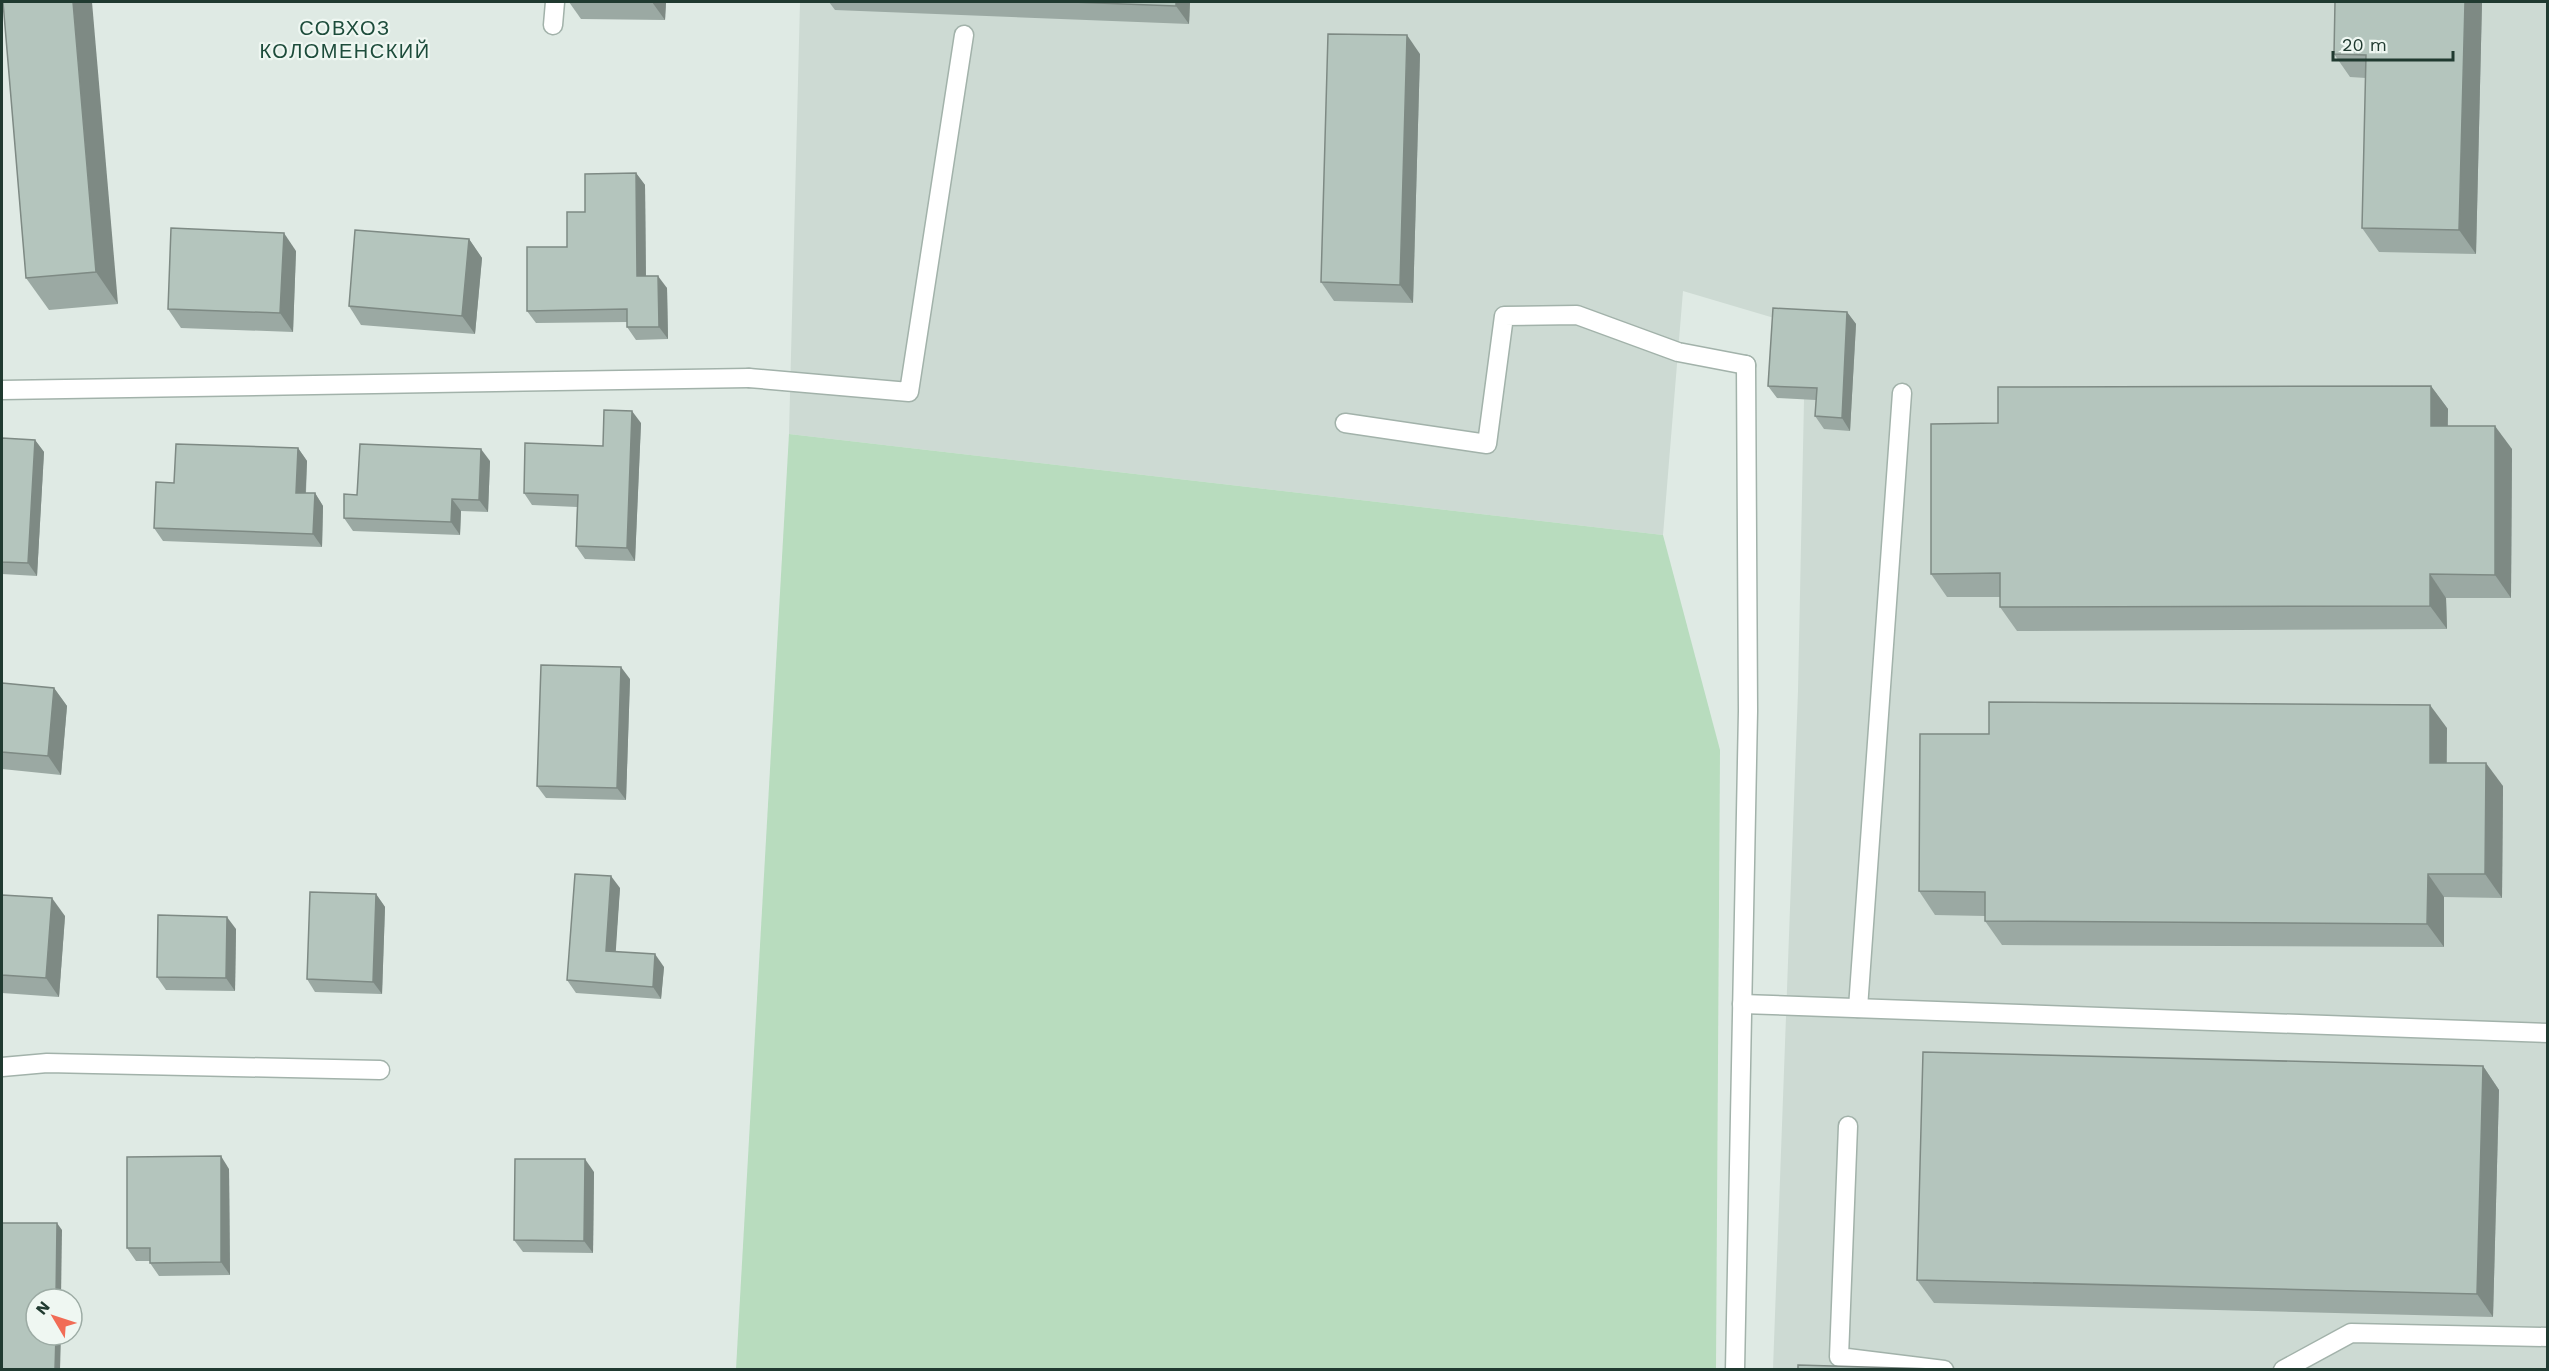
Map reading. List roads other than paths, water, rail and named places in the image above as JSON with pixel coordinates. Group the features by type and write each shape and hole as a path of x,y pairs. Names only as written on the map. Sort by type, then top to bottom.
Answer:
{"street":[{"path":"553,25 555,2"},
{"path":"2,390 749,378 909,392 964,35"},
{"path":"1346,423 1487,444 1504,316 1577,315 1678,352 1746,365 1748,711 1735,1370"},
{"path":"1858,1008 1902,393"},
{"path":"1742,1004 2547,1033"},
{"path":"2,1067 47,1064 380,1070"},
{"path":"1848,1126 1839,1357 1944,1370"},
{"path":"2283,1370 2350,1333 2547,1337"}],"district":[{"name":"СОВХОЗ КОЛОМЕНСКИЙ","path":"345,40"}]}
